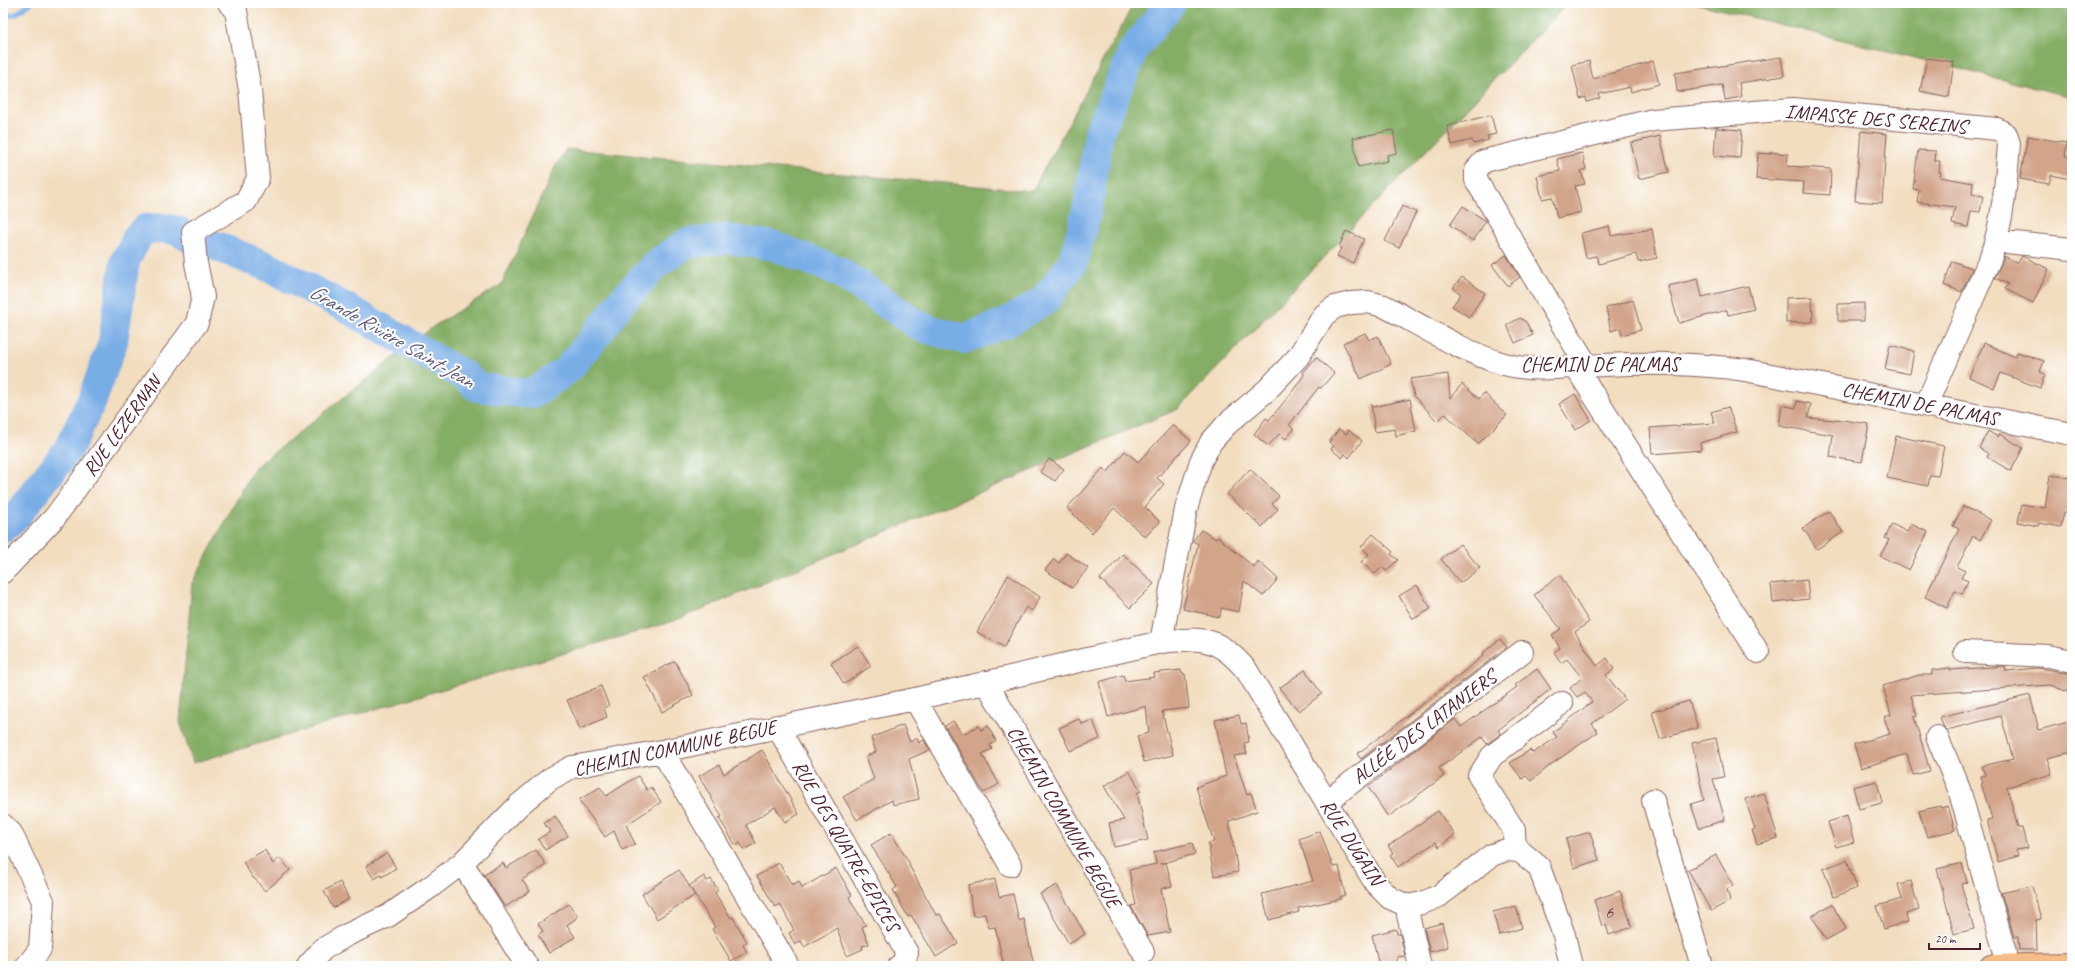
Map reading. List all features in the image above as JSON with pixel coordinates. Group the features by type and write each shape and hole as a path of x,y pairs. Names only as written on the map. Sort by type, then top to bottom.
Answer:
{"main road":[{"path":"1991,966 2072,964"}],"street":[{"name":"RUE LEZERNAN","path":"3,572 55,517 197,323 203,297 196,264 193,232 246,201 258,178 250,90 236,11 229,3"},
{"name":"IMPASSE DES SEREINS","path":"1758,652 1581,366 1476,180 1476,170 1484,161 1653,120 1793,109 1997,129 2006,134 2009,144 2001,218 1997,240 1990,260 1926,405"},
{"path":"1997,240 2072,249"},
{"name":"CHEMIN DE PALMAS","path":"1162,642 1186,509 1201,461 1211,442 1227,424 1267,390 1283,374 1298,357 1324,315 1335,307 1351,302 1362,302 1384,306 1477,354 1505,364 1536,368 1663,363 1704,364 1745,370 2072,434"},
{"name":"RUE DUGAIN","path":"1162,642 1192,638 1214,642 1233,654 1247,671 1376,884 1390,898 1408,906"},
{"name":"CHEMIN COMMUNE BEGUE","path":"308,966 323,949 347,935 388,916 462,863 519,805 550,779 572,767 662,751 777,726 915,699 1162,642"},
{"name":"ALLÉE DES LATANIERS","path":"1326,802 1522,652"},
{"path":"1965,652 2048,656 2072,661"},
{"name":"CHEMIN COMMUNE BEGUE","path":"986,682 1143,952"},
{"path":"915,699 1010,865"},
{"path":"1515,851 1514,830 1479,776 1492,756 1562,703"},
{"name":"RUE DES QUATRE-EPICES","path":"777,726 907,953 903,963 899,966"},
{"path":"1937,738 1959,789 2005,953 2005,966"},
{"path":"662,751 788,966"},
{"path":"1653,800 1702,966"},
{"path":"3,825 11,833 43,901 40,949 27,966"},
{"path":"1420,966 1408,915 1408,906 1422,903 1439,896 1492,855 1506,850 1520,851 1528,856 1539,868 1564,935 1572,966"},
{"path":"462,863 527,966"}],"green space":[{"path":"1134,3 1568,3 1178,409 674,621 193,763 180,722 192,583 254,468 434,326 502,284 555,167 566,149 1032,191"},
{"path":"1694,3 2072,3 2072,97"}],"building":[{"path":"1781,57 1784,76 1739,83 1741,97 1725,100 1722,85 1677,92 1675,73"},
{"path":"1927,58 1954,62 1949,97 1920,91"},
{"path":"1589,61 1593,79 1653,61 1659,84 1631,92 1630,87 1599,94 1600,98 1587,102 1586,97 1580,99 1572,65"},
{"path":"1491,115 1496,134 1487,136 1489,140 1473,144 1472,140 1452,145 1447,126"},
{"path":"1716,128 1742,130 1740,158 1714,156"},
{"path":"1393,130 1397,153 1387,155 1388,161 1358,167 1353,138"},
{"path":"1861,131 1887,134 1882,203 1855,201"},
{"path":"1660,136 1669,172 1639,179 1631,143"},
{"path":"2028,136 2067,143 2065,156 2072,157 2070,179 2051,175 2049,184 2020,179"},
{"path":"1918,150 1936,151 1935,161 1940,161 1940,177 1973,183 1972,194 1983,196 1980,212 1971,211 1968,227 1952,224 1955,207 1917,202 1919,190 1913,189"},
{"path":"1770,152 1788,154 1787,166 1831,169 1830,195 1803,193 1804,182 1756,179 1758,153 1770,154"},
{"path":"1582,153 1586,169 1581,171 1585,184 1575,186 1581,212 1557,218 1552,197 1542,199 1537,176 1560,171 1557,159"},
{"path":"1402,206 1416,212 1399,248 1385,241"},
{"path":"1463,206 1486,221 1473,241 1450,225"},
{"path":"1609,226 1611,236 1652,229 1657,258 1638,262 1636,254 1599,264 1596,256 1586,258 1581,233"},
{"path":"1346,231 1364,239 1353,263 1337,256"},
{"path":"1506,255 1520,277 1508,286 1492,265"},
{"path":"2004,256 2018,263 2022,256 2049,269 2033,303 2005,289 2008,284 1995,278"},
{"path":"1952,261 1972,268 1962,292 1944,285"},
{"path":"1462,277 1485,293 1469,317 1452,306 1461,294 1453,288"},
{"path":"1698,279 1702,297 1748,286 1754,309 1728,315 1727,310 1679,323 1668,286"},
{"path":"1812,297 1813,322 1786,323 1786,298"},
{"path":"1633,300 1641,330 1622,335 1620,328 1611,331 1606,308"},
{"path":"1864,303 1864,321 1838,321 1838,304"},
{"path":"1520,318 1526,322 1533,335 1515,343 1507,325"},
{"path":"1365,333 1369,340 1378,336 1391,364 1361,379 1343,343"},
{"path":"1984,343 2015,357 2017,352 2044,361 2040,372 2045,374 2040,388 2001,373 1994,388 1969,377"},
{"path":"1890,345 1914,351 1910,374 1885,369"},
{"path":"1316,357 1334,373 1321,388 1319,387 1289,425 1294,429 1286,439 1279,434 1268,446 1254,434 1266,418 1269,420 1289,396 1304,375 1303,373"},
{"path":"1448,374 1450,398 1462,384 1479,399 1484,393 1507,415 1478,444 1445,414 1437,421 1414,396 1410,379"},
{"path":"1575,394 1591,420 1575,430 1559,404"},
{"path":"1410,399 1416,431 1396,436 1395,429 1375,432 1371,404 1373,407"},
{"path":"1797,401 1811,404 1808,418 1836,419 1869,424 1862,462 1830,457 1833,435 1779,426 1782,405 1796,408"},
{"path":"1728,407 1737,432 1700,443 1701,450 1652,454 1650,428 1715,423 1711,412"},
{"path":"1173,425 1191,441 1157,478 1164,484 1145,507 1160,522 1145,537 1114,508 1092,533 1067,508 1103,468 1107,473 1125,451 1138,462"},
{"path":"1339,429 1346,434 1349,430 1362,441 1349,458 1345,454 1342,458 1331,449 1334,446 1329,442"},
{"path":"1988,431 1998,437 2000,434 2023,448 2011,471 1987,457 1989,454 1979,448"},
{"path":"1896,436 1944,446 1938,476 1930,475 1928,486 1887,478"},
{"path":"1049,459 1064,469 1055,481 1040,472"},
{"path":"1250,469 1279,496 1272,504 1278,509 1262,527 1227,494"},
{"path":"2050,475 2072,478 2072,513 2064,512 2061,527 2039,523 2038,526 2018,522 2022,504 2045,508"},
{"path":"1963,506 1991,520 1980,540 1973,536 1957,567 1965,571 1961,578 1968,581 1962,594 1955,591 1947,608 1925,597 1959,529 1953,526"},
{"path":"1829,511 1843,532 1817,549 1803,528"},
{"path":"1892,524 1907,532 1911,524 1928,532 1909,570 1880,556 1889,540 1885,538"},
{"path":"1201,530 1216,539 1218,537 1254,567 1258,561 1278,579 1263,596 1244,581 1239,612 1221,608 1220,617 1183,609 1198,544 1193,541"},
{"path":"1373,534 1393,552 1391,554 1398,560 1386,571 1382,567 1375,574 1361,562 1369,554 1361,547"},
{"path":"1460,544 1480,568 1460,583 1441,559"},
{"path":"1066,553 1088,568 1072,588 1045,570 1054,559 1059,563"},
{"path":"1123,554 1154,584 1130,608 1100,579"},
{"path":"1008,575 1040,597 1032,611 1026,607 1004,647 977,632"},
{"path":"1560,575 1589,622 1575,632 1597,666 1607,658 1614,669 1606,675 1625,699 1592,724 1598,732 1553,763 1531,781 1526,776 1522,779 1510,763 1530,750 1533,753 1557,737 1553,732 1592,702 1585,692 1577,697 1570,688 1582,678 1567,659 1561,663 1554,652 1560,648 1552,635 1561,629 1534,595"},
{"path":"1807,580 1809,599 1773,603 1771,584"},
{"path":"1417,585 1431,609 1413,619 1399,596"},
{"path":"1500,639 1507,647 1361,759 1357,754 1441,690 1484,655 1483,653"},
{"path":"858,646 871,666 844,684 831,663"},
{"path":"675,661 693,695 662,712 644,677"},
{"path":"2005,666 2006,671 2038,668 2068,673 2072,675 2072,681 2068,692 2050,685 1911,695 1917,716 1914,717 1930,771 1913,775 1907,754 1861,768 1854,744 1890,734 1884,717 1891,715 1883,686 1919,675 1932,675 1932,670"},
{"path":"1537,669 1551,689 1498,730 1501,734 1487,744 1482,737 1439,768 1444,776 1388,817 1368,787 1455,719 1461,727 1517,687 1515,685"},
{"path":"1181,670 1182,674 1185,674 1189,708 1162,711 1173,755 1144,762 1137,736 1149,733 1146,706 1108,717 1099,682 1123,675 1125,681 1155,677 1154,673"},
{"path":"1305,670 1322,694 1299,711 1279,688"},
{"path":"601,686 609,706 604,708 607,717 580,729 567,700"},
{"path":"2030,695 2039,730 2072,721 2072,752 2047,758 2052,774 2007,787 2018,828 2022,828 2027,848 2016,850 2018,856 1998,862 1987,820 1992,819 1981,783 1983,783 1981,776 1985,775 1982,766 2013,759 2001,716 1947,730 1943,726 1940,717"},
{"path":"1689,701 1698,728 1660,739 1652,712"},
{"path":"1239,715 1241,724 1246,723 1249,742 1244,743 1247,754 1234,756 1247,795 1251,793 1257,811 1229,821 1238,872 1214,876 1208,843 1214,842 1196,787 1226,776 1215,720"},
{"path":"1079,719 1082,724 1093,720 1100,739 1070,751 1059,728"},
{"path":"953,721 962,734 979,726 981,730 988,726 996,741 990,745 992,749 982,754 999,784 984,793 945,726"},
{"path":"903,725 910,742 917,738 919,743 924,740 930,750 909,759 919,799 893,805 892,800 857,820 843,797 874,779 866,756 876,752 871,738"},
{"path":"1716,738 1724,777 1713,779 1725,820 1699,828 1691,804 1704,800 1692,743"},
{"path":"762,750 799,814 785,822 775,807 746,825 756,843 744,850 740,843 736,846 719,818 722,817 699,776 719,765 724,774"},
{"path":"1129,771 1141,791 1137,793 1148,840 1114,847 1109,823 1124,820 1104,786"},
{"path":"638,776 647,790 651,787 661,802 626,825 635,844 622,850 614,831 605,837 579,800 600,787 606,796"},
{"path":"1877,781 1882,803 1859,809 1853,787"},
{"path":"1764,793 1778,838 1757,844 1752,830 1755,829 1745,799"},
{"path":"1940,806 1940,808 1948,806 1955,830 1927,837 1919,811"},
{"path":"1438,811 1455,835 1439,847 1436,842 1398,867 1390,855 1393,853 1388,846"},
{"path":"555,816 568,836 545,850 538,839 550,832 544,823"},
{"path":"1847,816 1854,842 1836,847 1828,822"},
{"path":"1320,831 1333,867 1339,866 1345,895 1340,897 1341,899 1298,908 1299,912 1269,920 1262,894 1313,881 1299,839"},
{"path":"1590,832 1599,860 1574,868 1566,839"},
{"path":"891,833 910,864 909,865 936,915 940,914 958,943 936,957 911,915 908,917 893,890 897,887 871,845"},
{"path":"1192,843 1195,854 1166,862 1172,886 1161,889 1170,932 1148,936 1131,906 1136,905 1129,870 1156,864 1154,852"},
{"path":"265,850 273,864 280,858 290,870 265,891 253,878 243,862"},
{"path":"536,850 546,865 522,880 530,891 505,907 484,875 503,863 506,868"},
{"path":"387,853 396,868 382,877 381,875 374,879 366,866"},
{"path":"1716,855 1733,885 1727,889 1730,901 1711,911 1688,870"},
{"path":"1847,860 1857,888 1834,897 1823,869"},
{"path":"779,863 792,885 799,881 802,888 836,868 852,895 849,897 853,905 866,925 862,927 869,944 862,946 863,949 847,956 837,928 804,947 801,941 795,945 789,933 794,930 780,904 775,907 757,876"},
{"path":"1962,863 1967,882 1961,884 1974,929 1954,934 1937,869"},
{"path":"679,870 695,895 657,919 642,894"},
{"path":"704,876 707,881 711,879 718,890 715,893 731,918 733,917 747,942 743,945 747,952 731,961 712,929 715,927 689,886"},
{"path":"995,879 999,897 1013,894 1019,921 1024,919 1034,966 1004,966 995,927 989,928 985,914 973,916 968,885"},
{"path":"1911,881 1919,910 1906,914 1908,922 1884,929 1877,906 1902,899 1898,884"},
{"path":"340,882 349,899 333,908 324,891"},
{"path":"1057,885 1085,934 1069,944 1040,894"},
{"path":"2032,886 2041,919 2036,920 2037,950 2019,950 2018,937 2014,937 2001,893"},
{"path":"1620,891 1632,927 1609,935 1606,925 1602,926 1594,900"},
{"path":"569,904 578,917 567,925 575,937 549,953 538,935 543,931 538,924"},
{"path":"1832,904 1846,929 1826,940 1812,916"},
{"path":"1516,906 1522,928 1499,935 1493,912"},
{"path":"1442,923 1448,947 1430,952 1424,928"},
{"path":"1396,929 1397,934 1400,934 1405,956 1397,957 1398,966 1379,966 1372,935"}],"waterway":[{"path":"3,17 16,14 31,3"},
{"name":"Grande Rivière Saint-Jean","path":"3,528 17,515 68,450 92,400 113,342 125,261 138,236 145,229 165,228 178,231 195,241 216,246 268,267 345,307 465,376 477,387 521,393 533,393 567,370 598,333 621,302 656,264 687,243 728,239 774,246 838,271 921,327 964,339 1006,323 1045,300 1073,262 1088,206 1099,133 1134,49 1171,3"}]}
